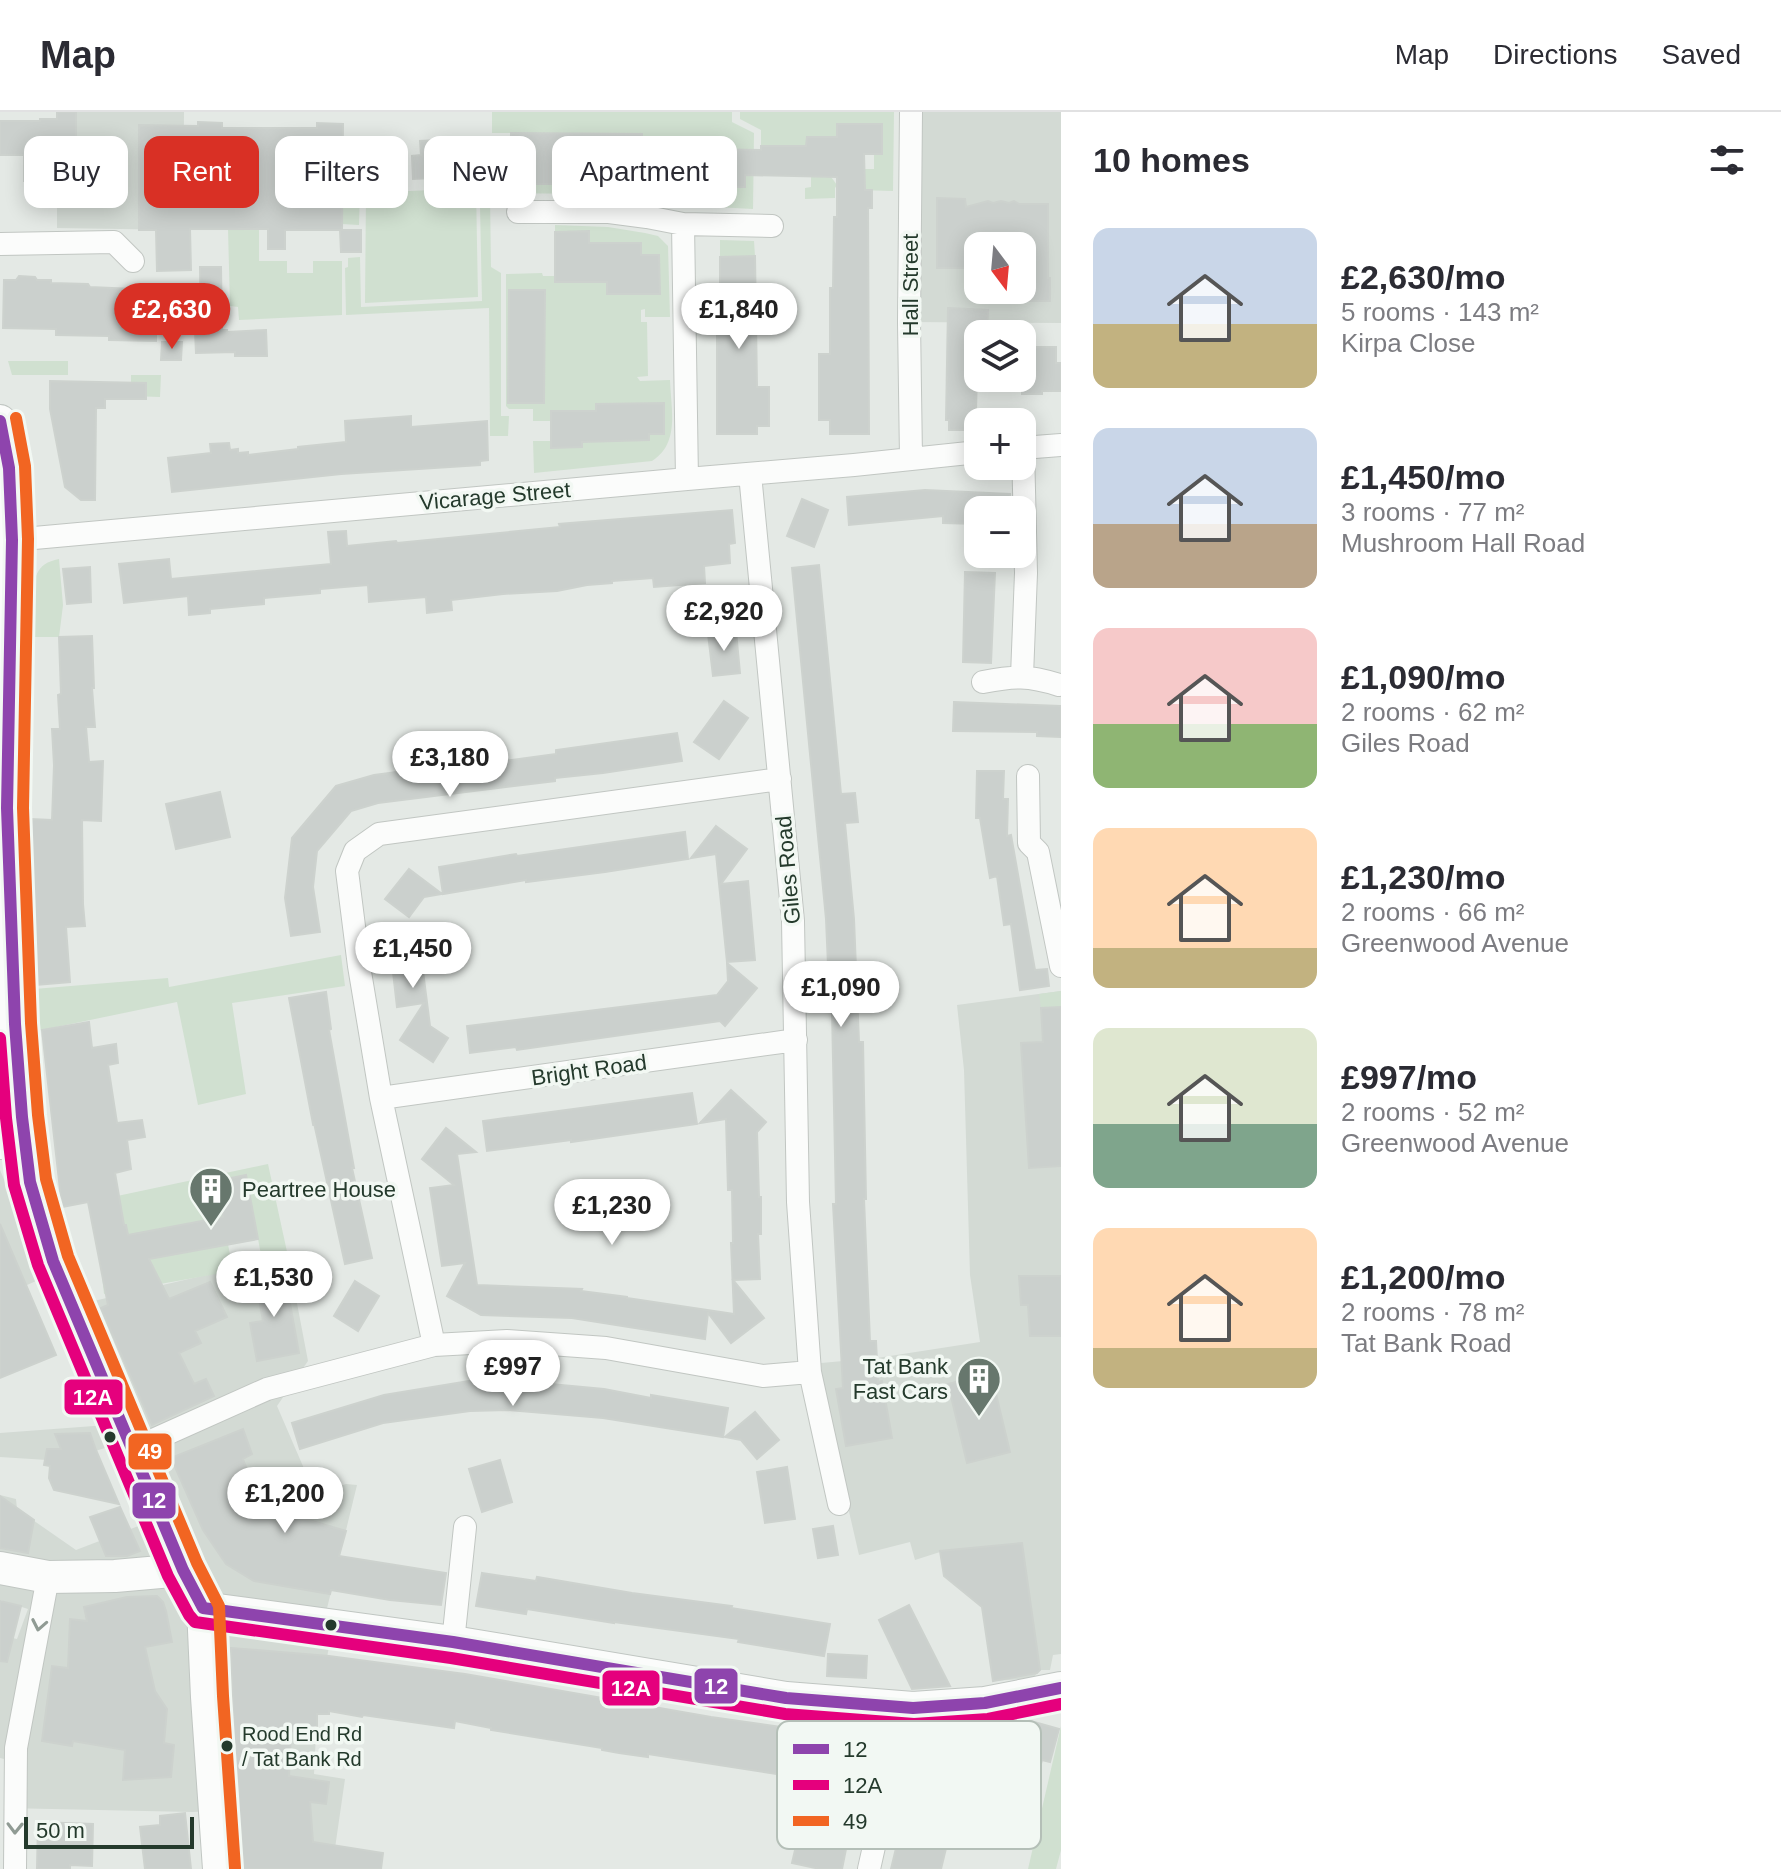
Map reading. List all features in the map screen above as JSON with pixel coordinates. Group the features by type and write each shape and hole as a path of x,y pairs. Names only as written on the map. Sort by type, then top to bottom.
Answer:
{"main road":[{"path":"0,421 9,468 12,540 4,711 8,1019 22,1117 13,1148 30,1182 53,1261 183,1570 203,1608 219,1869"},
{"path":"0,1568 48,1577 115,1576 183,1570"},
{"path":"203,1608 453,1642 786,1698 905,1708 985,1703 1061,1688"}],"street":[{"name":"Hall Street","path":"911,112 911,458"},
{"path":"518,212 609,212 683,224 772,226"},
{"path":"683,224 687,479"},
{"path":"0,244 114,242 133,261"},
{"path":"1036,447 1061,445"},
{"name":"Vicarage Street","path":"12,540 964,453"},
{"name":"Giles Road","path":"750,474 793,921 798,1202 810,1372 839,1504"},
{"path":"1022,676 1026,573 1023,480"},
{"path":"983,682 1022,676 1059,685"},
{"path":"1028,776 1029,843 1038,852 1054,893 1061,966"},
{"path":"434,1345 381,1098 359,966 347,871 355,851 379,834 780,779"},
{"name":"Bright Road","path":"381,1098 796,1040"},
{"path":"133,1449 267,1389 434,1345 507,1341 592,1347 763,1376 810,1372"},
{"path":"453,1642 465,1527"},
{"path":"15,1869 8,1747 48,1577"},
{"path":"902,1721 905,1708"},
{"path":"869,1869 873,1849"}],"shaded area":[{"path":"57,112 184,112 184,136 144,136 144,208 183,208 183,230 57,228 57,208 128,208 128,136 57,136"},
{"path":"911,112 1061,112 1061,323 1036,323 1036,320 909,322"},
{"path":"1061,991 1061,1654 1053,1655 1050,1670 1040,1670 1033,1678 993,1681 982,1607 944,1576 940,1552 915,1560 910,1542 859,1555 833,1442 821,1363 980,1342 970,1275 964,1070 957,1005"},
{"path":"0,1170 36,1281 0,1297"},
{"path":"288,1256 308,1361 277,1406 315,1494 346,1484 357,1485 321,1633 331,1635 317,1714 314,1774 345,1779 332,1869 220,1869 215,1811 5,1808 4,1759 0,1758 0,1635 17,1639 28,1609 0,1600 0,1495 16,1499 17,1509 76,1550 141,1525 105,1448 63,1461 0,1457 0,1433 142,1426 112,1367 85,1303"}],"green space":[{"path":"492,112 732,112 732,122 754,133 753,209 734,208 737,208 737,166 745,150 737,150 737,136 492,133"},
{"path":"740,112 894,112 893,191 857,190 832,169 874,169 874,154 882,154 837,124 837,137 806,146 761,146 761,130 740,119"},
{"path":"317,123 343,123 343,136 275,136 275,208 359,208 359,225 342,224 342,230 286,230 285,249 268,249 268,230 259,229 259,261 287,261 287,273 313,273 313,261 342,261 342,315 239,320 238,307 230,306 228,229 197,229 209,208 259,208 259,136 237,136 237,128 317,128"},
{"path":"811,169 826,170 837,185 835,198 805,199 805,188 811,187"},
{"path":"536,184 552,184 552,193 536,193"},
{"path":"424,190 424,208 476,208 478,297 365,303 366,208 408,208 408,191"},
{"path":"480,208 490,208 491,267 501,273 501,416 509,416 508,436 490,436 489,308 346,315 345,268 348,267 348,258 360,257 361,307 482,301"},
{"path":"555,225 608,227 658,236 668,246 670,317 645,317 645,309 641,310 641,322 647,322 648,376 637,377 640,381 670,380 670,435 661,454 652,461 534,473 533,441 582,447 582,441 618,434 618,441 627,441 627,434 640,434 641,441 649,441 649,433 664,433 664,404 597,404 596,411 552,411 551,421 533,421 533,409 509,409 506,406 506,274 542,273 543,276 555,276 556,282 607,282 660,293 659,255 613,250 555,232","holes":["545,290 544,402 515,402"]},
{"path":"720,240 754,241 755,256 720,257"},
{"path":"8,361 68,361 68,375 12,375"},
{"path":"131,375 161,375 160,397 131,396"},
{"path":"59,559 63,605 59,637 29,637 36,576 45,564"},
{"path":"341,955 345,986 232,1003 246,1094 198,1105 177,1002 37,1031 34,989 168,978 169,987"},
{"path":"1061,991 1061,1007 1041,1008 1039,994"},
{"path":"268,1164 289,1261 104,1294 102,1276 133,1271 132,1262 228,1244 232,1266 262,1260 246,1175 216,1181 223,1217 128,1235 125,1225 94,1231 89,1202"},
{"path":"1061,1726 1061,1850 1056,1869 1028,1869 1033,1849 1041,1849 1041,1813"}],"building":[{"path":"57,112 76,112 76,136 24,136 24,155 0,155 0,121 57,119"},
{"path":"198,122 222,123 222,128 317,128 317,123 343,124 343,136 275,136 275,208 342,208 342,230 285,230 285,249 268,249 268,229 190,229 191,270 157,271 156,230 139,230 139,125 198,126"},
{"path":"837,124 882,124 882,154 864,154 865,190 872,190 872,208 868,208 869,434 830,434 830,420 819,420 819,354 830,354 830,288 833,288 837,177 745,175 745,187 737,187 737,150 806,146 807,137 837,137"},
{"path":"511,133 642,134 552,136 552,184 536,184 536,136 511,136"},
{"path":"420,141 424,141 424,178 413,179 412,156 421,155"},
{"path":"937,198 965,199 966,207 988,201 1048,204 1050,301 1036,301 1036,232 964,232 964,268 937,268"},
{"path":"340,230 361,230 361,252 341,252"},
{"path":"589,231 589,243 641,243 641,255 659,255 660,294 607,294 607,282 555,282 555,232"},
{"path":"755,256 757,387 769,387 769,426 757,426 757,434 717,434 720,257"},
{"path":"200,267 221,267 222,330 266,330 267,356 235,356 235,352 196,353 195,331 201,331"},
{"path":"19,276 51,280 51,283 88,284 90,287 156,290 156,341 56,335 56,329 3,328 4,280 16,280"},
{"path":"509,290 545,290 544,403 508,403"},
{"path":"948,308 988,310 988,320 964,320 964,392 976,392 976,408 964,408 964,430 949,430 949,420 946,420"},
{"path":"162,342 182,342 181,360 161,360"},
{"path":"1036,347 1056,347 1056,363 1061,363 1061,391 1022,394 1036,392"},
{"path":"50,381 146,383 146,399 105,399 105,408 96,408 95,500 81,500 65,487 50,409"},
{"path":"664,403 664,434 649,434 649,440 582,442 582,447 551,448 551,411 596,411 596,404"},
{"path":"411,416 411,427 487,421 488,460 480,461 480,465 341,474 172,492 168,458 211,453 210,444 229,443 230,450 238,449 238,453 248,452 248,455 298,449 346,442 345,421"},
{"path":"925,490 1010,494 964,496 964,524 943,523 943,516 849,525 847,497"},
{"path":"802,499 828,510 814,547 787,536"},
{"path":"732,510 735,543 729,544 730,563 704,566 705,583 654,587 653,578 612,581 557,591 451,600 452,610 427,613 426,597 369,602 368,585 264,598 264,604 210,609 210,613 189,615 188,596 124,603 119,564 169,559 171,579 331,564 328,532 346,531 347,546"},
{"path":"819,565 841,794 855,793 858,822 845,823 854,919 859,1042 863,1042 864,1199 870,1341 876,1341 878,1382 882,1381 892,1438 846,1446 836,1389 843,1388 833,1204 836,1204 832,1011 792,568"},
{"path":"90,567 91,602 67,604 63,569"},
{"path":"965,572 995,573 991,663 963,662"},
{"path":"736,631 740,673 713,676 708,634"},
{"path":"92,636 95,727 86,727 89,762 103,761 101,821 82,820 85,926 66,927 70,982 36,985 31,819 52,820 52,729 60,729 59,637"},
{"path":"724,701 748,718 719,759 694,742"},
{"path":"954,702 1061,706 1061,737 1037,736 1037,732 953,731"},
{"path":"677,733 682,761 555,778 555,781 378,803 351,811 317,851 313,887 320,932 291,936 285,898 292,838 336,786 374,775 556,754 556,750"},
{"path":"977,771 1004,771 1003,799 1008,799 1007,836 1011,835 1035,970 1047,969 1049,986 1020,990 1011,924 1004,925 997,876 990,878 980,818 976,818"},
{"path":"220,792 230,837 176,849 166,804"},
{"path":"716,826 747,849 721,884 748,881 755,960 727,962 716,854 691,858"},
{"path":"685,832 688,859 443,894 439,867"},
{"path":"409,869 442,894 424,897 409,917 385,899"},
{"path":"417,924 430,1026 448,1038 433,1062 400,1040 424,1003 397,1007 388,928"},
{"path":"727,963 757,988 725,1026 720,1021 517,1050 516,1047 470,1053 467,1026 717,995 728,981"},
{"path":"326,992 329,1030 352,1168 372,1258 345,1264 313,1124 289,998"},
{"path":"1061,1007 1061,1166 1029,1168 1021,1043 1043,1042 1041,1008"},
{"path":"89,1022 92,1048 116,1044 118,1063 108,1065 117,1123 142,1120 145,1137 127,1140 131,1169 115,1173 128,1235 223,1217 216,1181 246,1175 258,1239 149,1259 169,1299 210,1282 227,1317 195,1331 201,1343 179,1353 194,1384 206,1379 214,1396 152,1425 101,1308 108,1305 88,1202 62,1207 42,1030"},
{"path":"731,1090 766,1122 757,1132 761,1197 761,1234 758,1234 760,1279 733,1280 764,1318 731,1343 708,1313 705,1339 572,1318 481,1315 447,1296 465,1263 442,1266 430,1188 454,1185 422,1159 446,1128 476,1152 457,1154 477,1285 582,1289 734,1314 731,1243 732,1190 728,1190 726,1119 700,1123"},
{"path":"692,1093 697,1124 487,1151 483,1121"},
{"path":"0,1224 56,1355 0,1378"},
{"path":"284,1270 299,1353 257,1361 250,1323 263,1321 255,1276"},
{"path":"1019,1276 1061,1276 1061,1336 1030,1336 1028,1305 1021,1305"},
{"path":"355,1281 379,1296 358,1331 334,1316"},
{"name":"Tat Bank Fast Cars","path":"991,1373 1010,1452 967,1463 948,1384"},
{"path":"508,1380 604,1389 728,1408 723,1437 603,1418 508,1410 470,1411 383,1423 300,1449 292,1423 384,1395 469,1381"},
{"path":"755,1412 779,1440 757,1459 741,1440 725,1437"},
{"path":"243,1429 252,1454 243,1459 264,1515 284,1527 292,1515 346,1531 339,1556 446,1573 441,1605 331,1590 330,1594 254,1581 226,1564 203,1530 171,1458"},
{"path":"90,1433 119,1504 54,1490 49,1478 50,1466 44,1465 47,1449 61,1449 55,1434"},
{"path":"500,1460 512,1502 482,1512 469,1469"},
{"path":"787,1467 795,1519 765,1523 757,1472"},
{"path":"0,1496 34,1520 28,1553 0,1548"},
{"path":"120,1507 140,1551 127,1556 106,1556 90,1517"},
{"path":"833,1526 838,1555 818,1558 813,1529"},
{"path":"1022,1543 1040,1670 993,1681 982,1607 944,1576 940,1551"},
{"path":"482,1573 536,1581 537,1577 830,1624 824,1656 738,1642 739,1639 527,1609 526,1614 476,1606"},
{"path":"157,1596 166,1611 172,1642 145,1647 155,1691 167,1709 164,1743 174,1745 171,1777 123,1780 125,1750 73,1741 72,1746 42,1741 52,1666 68,1668 70,1619 87,1621 84,1607 127,1597"},
{"path":"0,1601 21,1606 7,1662 0,1661"},
{"path":"909,1605 950,1686 912,1689 879,1620"},
{"path":"231,1648 329,1656 465,1674 777,1726 777,1774 648,1754 648,1757 619,1753 455,1721 454,1728 329,1711 329,1714 317,1714 317,1732 291,1731 289,1776 329,1782 326,1804 310,1802 313,1842 383,1853 381,1869 243,1869"},
{"path":"828,1654 867,1656 866,1678 827,1676"},
{"path":"1041,1724 1059,1729 1050,1762 1042,1760 1041,1764"},
{"path":"185,1813 191,1869 145,1869 140,1827 160,1825 160,1816"},
{"path":"38,1822 93,1824 92,1866 37,1869"},
{"path":"795,1849 846,1849 842,1869 820,1869 792,1863"},
{"path":"896,1849 946,1849 941,1869 891,1869"}],"transit line":[{"name":"49","path":"16,418 25,466 28,539 23,808 31,1023 46,1179 68,1256 197,1563 219,1606 235,1868"},
{"name":"12","path":"0,421 9,468 12,540 7,808 15,1024 30,1182 53,1261 183,1570 203,1608 453,1642 786,1698 913,1708 985,1703 1061,1688"},
{"name":"12A","path":"0,1038 14,1185 38,1265 168,1576 195,1622 451,1658 785,1714 875,1721"},
{"name":"12A","path":"958,1721 988,1719 1061,1704"}],"place":[{"name":"Peartree House","path":"211,1228"},
{"name":"Tat Bank Fast Cars","path":"979,1418"},
{"name":"Rood End Rd / Tat Bank Rd","path":"227,1746"}]}
